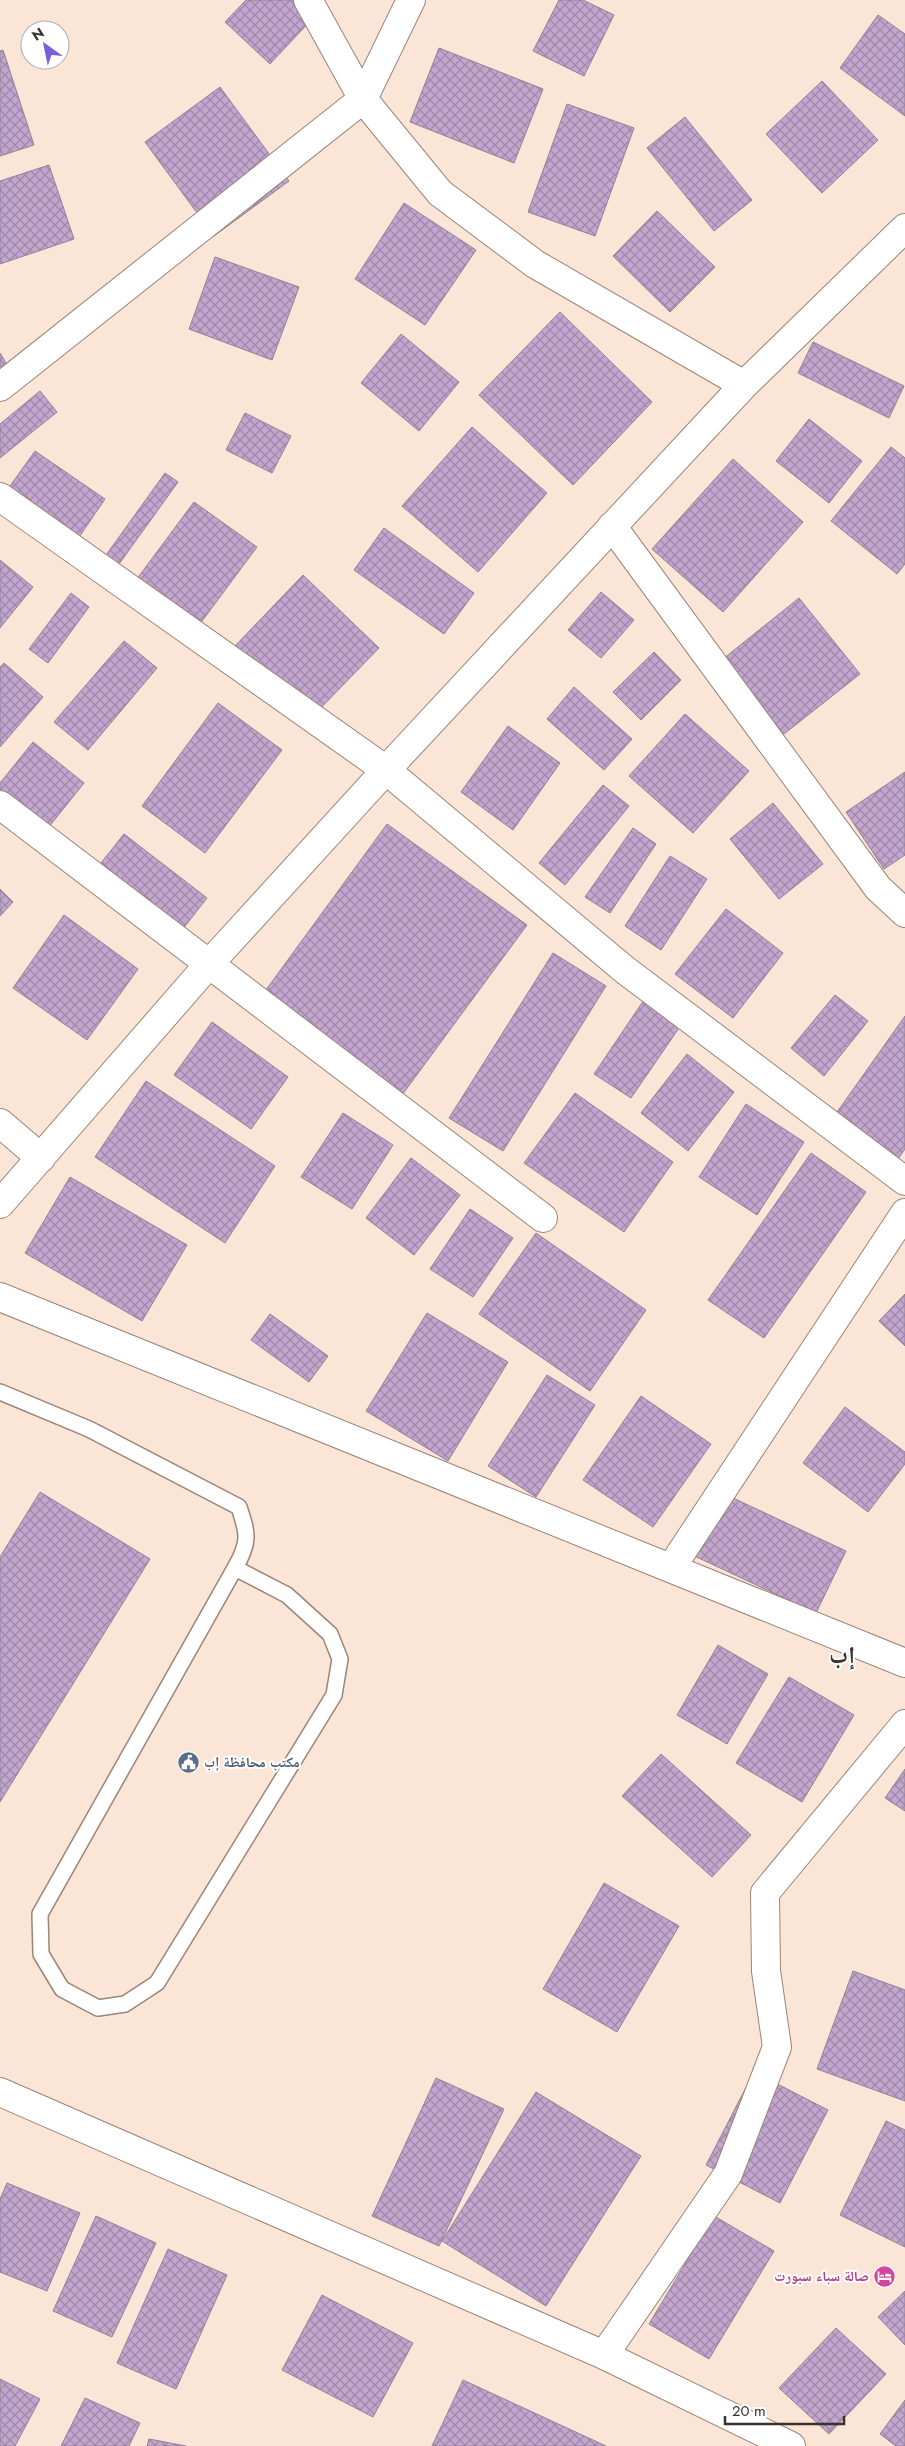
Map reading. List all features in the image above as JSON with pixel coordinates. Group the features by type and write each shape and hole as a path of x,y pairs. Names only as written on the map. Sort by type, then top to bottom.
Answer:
{"street":[{"path":"308,0 363,98 440,193 535,264 744,385"},
{"path":"0,386 363,98 411,0"},
{"path":"0,1204 209,964 612,526 744,385 905,228"},
{"path":"0,497 386,770 625,970 905,1181"},
{"path":"612,526 878,888 905,913"},
{"path":"0,805 542,1218"},
{"path":"0,1123 41,1158"},
{"path":"671,1568 905,1213"},
{"path":"0,1297 905,1662"},
{"path":"604,2355 728,2174 777,2047 766,1971 765,1893 905,1724"},
{"path":"0,2092 604,2355 791,2446"}],"lane":[{"path":"0,1392 89,1429 239,1507 247,1530 245,1550 40,1914 41,1954 62,1989 98,2008 126,2004 157,1983 334,1695 340,1659 330,1634 287,1595 235,1568"}],"building":[{"path":"246,0 295,0 314,17 270,64 225,22"},
{"path":"559,0 583,0 614,15 584,76 533,51"},
{"path":"878,15 905,34 905,116 840,68"},
{"path":"439,48 543,89 514,163 410,122"},
{"path":"3,50 34,145 0,156 0,51"},
{"path":"822,81 878,140 822,193 766,134"},
{"path":"220,87 289,181 214,236 145,142"},
{"path":"567,104 634,128 595,236 528,212"},
{"path":"685,117 752,200 714,231 647,148"},
{"path":"49,165 74,239 0,264 0,181"},
{"path":"404,203 476,250 425,325 355,279"},
{"path":"657,211 715,267 670,312 613,256"},
{"path":"215,257 299,287 272,360 189,329"},
{"path":"560,312 652,402 573,485 479,395"},
{"path":"401,334 459,382 419,431 361,383"},
{"path":"813,342 904,386 889,418 798,373"},
{"path":"0,353 6,363 0,367"},
{"path":"40,391 57,412 0,458 0,424"},
{"path":"245,413 291,436 272,473 226,450"},
{"path":"809,419 862,461 829,503 776,461"},
{"path":"472,427 547,493 478,572 402,506"},
{"path":"891,447 905,458 905,564 897,574 831,521"},
{"path":"35,451 105,499 71,549 0,500"},
{"path":"733,459 803,522 723,612 652,549"},
{"path":"165,473 178,482 109,578 96,569"},
{"path":"194,502 257,547 188,640 125,595"},
{"path":"384,528 474,593 444,634 354,570"},
{"path":"0,560 33,587 0,628"},
{"path":"303,575 379,648 310,719 235,646"},
{"path":"601,592 634,620 601,658 568,630"},
{"path":"71,593 89,607 48,663 29,649"},
{"path":"799,598 860,674 784,734 723,659"},
{"path":"124,641 157,668 88,750 54,722"},
{"path":"654,652 681,680 641,720 613,692"},
{"path":"4,663 43,697 0,747 0,667"},
{"path":"574,687 632,739 604,770 547,719"},
{"path":"218,703 282,750 205,853 142,806"},
{"path":"685,714 749,771 693,833 629,776"},
{"path":"508,726 560,763 513,830 461,792"},
{"path":"33,742 84,783 40,838 0,807 0,783"},
{"path":"905,772 905,855 884,869 846,812"},
{"path":"603,785 629,806 565,885 539,863"},
{"path":"773,803 823,864 779,899 730,839"},
{"path":"387,824 527,925 402,1095 263,994"},
{"path":"633,828 656,844 610,913 585,897"},
{"path":"124,834 207,898 168,948 85,883"},
{"path":"670,856 707,879 661,950 625,926"},
{"path":"0,889 13,902 0,916"},
{"path":"726,909 783,953 733,1018 675,974"},
{"path":"64,915 138,969 87,1040 13,988"},
{"path":"553,953 606,986 503,1151 449,1118"},
{"path":"835,995 868,1021 824,1076 791,1048"},
{"path":"644,1000 681,1025 631,1098 594,1074"},
{"path":"905,1016 905,1149 898,1159 835,1115"},
{"path":"212,1022 288,1077 251,1129 174,1075"},
{"path":"687,1054 734,1092 688,1151 641,1113"},
{"path":"146,1081 275,1166 225,1243 95,1157"},
{"path":"575,1093 673,1162 624,1232 524,1163"},
{"path":"746,1104 804,1142 757,1215 699,1177"},
{"path":"343,1113 393,1145 352,1209 301,1177"},
{"path":"811,1153 866,1192 764,1338 708,1300"},
{"path":"411,1158 460,1195 414,1255 366,1218"},
{"path":"70,1177 187,1245 142,1321 25,1253"},
{"path":"470,1209 513,1238 473,1297 430,1269"},
{"path":"536,1233 646,1310 590,1391 479,1314"},
{"path":"905,1294 905,1346 879,1321"},
{"path":"427,1313 508,1362 448,1461 366,1411"},
{"path":"270,1314 328,1356 309,1382 251,1340"},
{"path":"547,1375 595,1405 536,1497 488,1466"},
{"path":"641,1396 711,1444 653,1527 583,1480"},
{"path":"845,1407 905,1452 905,1464 868,1512 803,1463"},
{"path":"716,1490 846,1551 816,1613 686,1552"},
{"path":"40,1492 150,1559 0,1802 0,1557"},
{"path":"718,1645 768,1674 727,1744 677,1715"},
{"path":"789,1677 854,1715 802,1802 736,1763"},
{"path":"661,1754 751,1835 712,1877 622,1796"},
{"path":"905,1769 905,1811 885,1798"},
{"path":"604,1883 679,1926 617,2032 543,1989"},
{"path":"853,1971 905,1990 905,2101 817,2069"},
{"path":"754,2072 828,2110 780,2203 706,2165"},
{"path":"436,2078 504,2109 439,2246 372,2216"},
{"path":"536,2092 641,2156 546,2306 442,2241"},
{"path":"886,2121 905,2130 905,2247 840,2215"},
{"path":"7,2183 80,2213 47,2291 0,2272 0,2199"},
{"path":"96,2216 156,2243 112,2337 53,2311"},
{"path":"714,2216 774,2251 709,2359 649,2324"},
{"path":"168,2249 227,2275 176,2389 117,2363"},
{"path":"905,2291 905,2345 878,2317"},
{"path":"322,2295 413,2343 373,2417 282,2370"},
{"path":"836,2328 886,2374 829,2434 779,2388"},
{"path":"0,2379 40,2399 15,2446 0,2446"},
{"path":"463,2380 606,2446 432,2446"},
{"path":"85,2398 140,2423 129,2446 61,2446"},
{"path":"905,2400 905,2446 896,2446 880,2434"},
{"path":"149,2439 186,2446 147,2446"}],"place":[{"name":"مكتب محافظة إب","path":"188,1762"},
{"name":"صالة سباء سبورت","path":"885,2276"}],"district":[{"name":"إب","path":"842,1655"}]}
